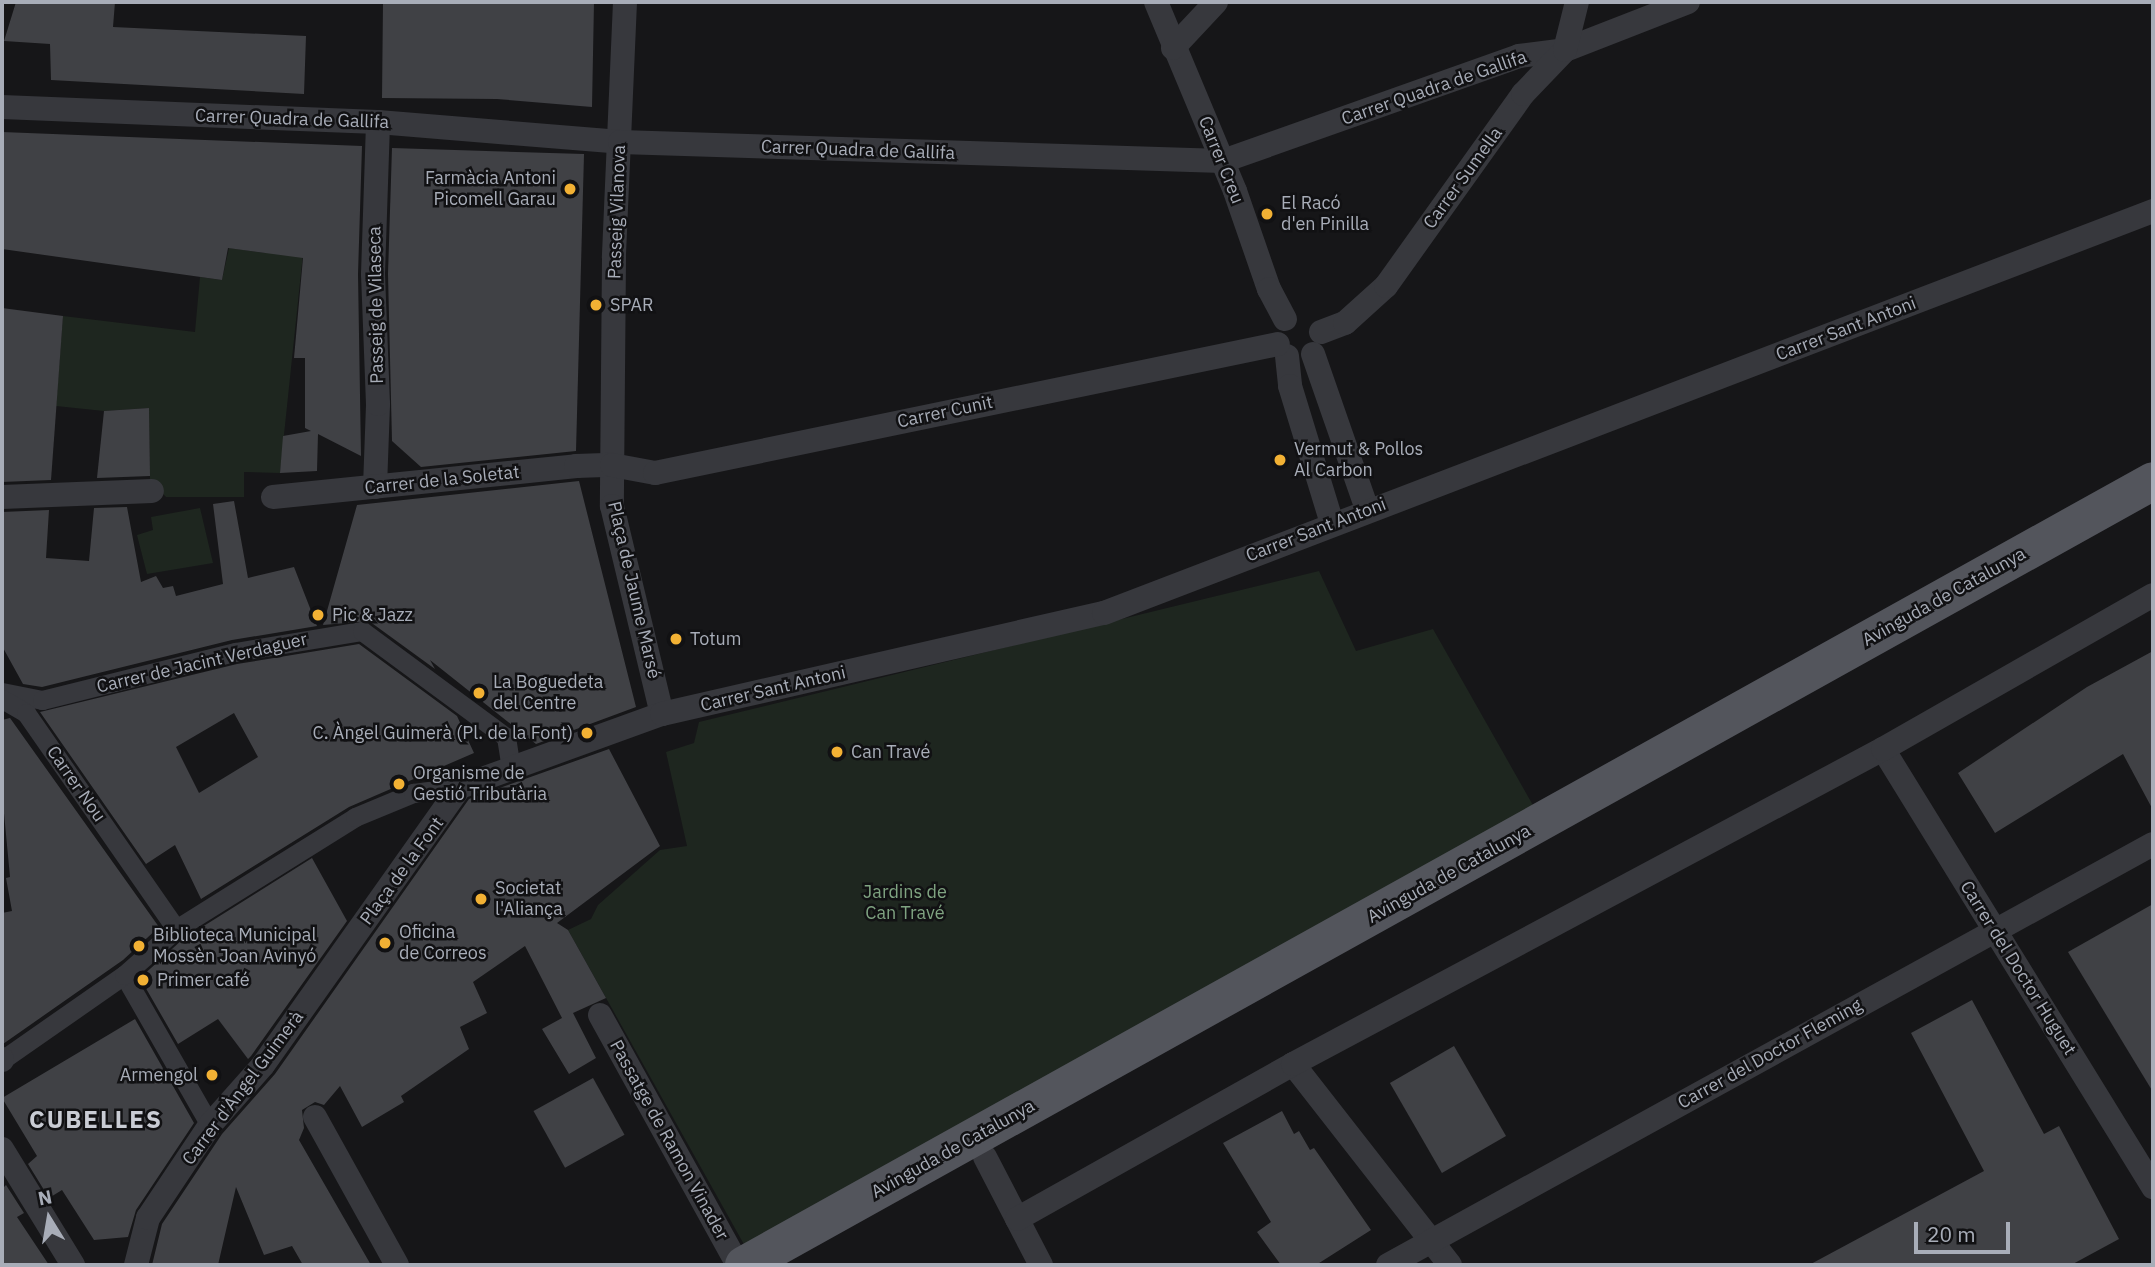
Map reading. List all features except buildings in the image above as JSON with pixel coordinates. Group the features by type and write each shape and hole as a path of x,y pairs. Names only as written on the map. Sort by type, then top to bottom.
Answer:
{"main road":[{"name":"Avinguda de Catalunya","path":"744,1265 2153,481"},
{"name":"Avinguda de Catalunya","path":"784,1265 985,1157 2153,506"}],"street":[{"name":"Passeig Vilanova","path":"612,465 625,2"},
{"name":"Carrer Creu","path":"1156,2 1173,48 1223,161 1269,289 1285,319"},
{"path":"1173,48 1216,2"},
{"name":"Carrer Sumella","path":"1317,343 1345,323 1386,286 1523,94 1565,50 1577,2"},
{"name":"Carrer Quadra de Gallifa","path":"2,107 378,122 620,142 1223,161 1519,56 1565,50 1688,2"},
{"name":"Passeig de Vilaseca","path":"375,487 378,404 373,274 378,122"},
{"name":"Carrer Sant Antoni","path":"460,787 662,714 1104,613 1367,509 2153,211"},
{"path":"1332,523 1290,386 1279,326 1285,319 1306,316 1317,343 1367,509"},
{"path":"1282,350 1302,359 1317,343"},
{"name":"Carrer Cunit","path":"612,465 655,473 1282,350"},
{"name":"Carrer de la Soletat","path":"273,497 612,465"},
{"name":"Plaça de Jaume Marsé","path":"612,465 612,506 662,714"},
{"path":"2,497 152,491"},
{"path":"1017,1219 1293,1063 1883,749 2153,595"},
{"name":"Carrer de Jacint Verdaguer","path":"2,692 42,700 235,652 362,631 506,737 511,768"},
{"name":"Carrer Nou","path":"2,699 26,713 176,929"},
{"name":"Carrer del Doctor Huguet","path":"1883,749 2153,1187"},
{"name":"Plaça de la Font","path":"2,1060 124,975 176,929 355,817 413,793 460,787"},
{"name":"Plaça de la Font","path":"342,954 460,787"},
{"name":"Carrer del Doctor Fleming","path":"1388,1265 2153,844"},
{"name":"Carrer d'Àngel Guimerà","path":"134,1265 148,1218 210,1125 263,1065 342,954"},
{"path":"124,975 210,1125"},
{"name":"Passatge de Ramon Vinader","path":"600,1015 738,1265"},
{"path":"1293,1063 1450,1265"},
{"path":"315,1117 397,1265"},
{"path":"3,1154 75,1263"},
{"path":"985,1157 1041,1265"}],"green space":[{"path":"306,225 280,473 244,472 244,497 166,497 150,480 149,408 104,411 56,406 63,316 195,332 200,277 222,280 229,248 265,253"},
{"path":"200,508 213,563 147,574 137,535 153,530 151,517"},
{"name":"Jardins de Can Travé","path":"1319,571 1356,651 1433,629 1534,807 746,1248 568,930 591,919 598,905 660,850 687,846 666,752 694,743 699,722"}],"place":[{"name":"Farmàcia Antoni Picomell Garau","path":"570,189"},
{"name":"El Racó d'en Pinilla","path":"1267,214"},
{"name":"SPAR","path":"596,305"},
{"name":"Vermut & Pollos Al Carbon","path":"1280,460"},
{"name":"Pic & Jazz","path":"318,615"},
{"name":"Totum","path":"676,639"},
{"name":"La Boguedeta del Centre","path":"479,693"},
{"name":"C. Àngel Guimerà (Pl. de la Font)","path":"587,733"},
{"name":"Can Travé","path":"837,752"},
{"name":"Organisme de Gestió Tributària","path":"399,784"},
{"name":"Societat l'Aliança","path":"481,899"},
{"name":"Oficina de Correos","path":"385,943"},
{"name":"Biblioteca Municipal Mossèn Joan Avinyó","path":"139,946"},
{"name":"Primer café","path":"143,980"},
{"name":"Armengol","path":"212,1075"}],"district":[{"name":"CUBELLES","path":"96,1120"}]}
